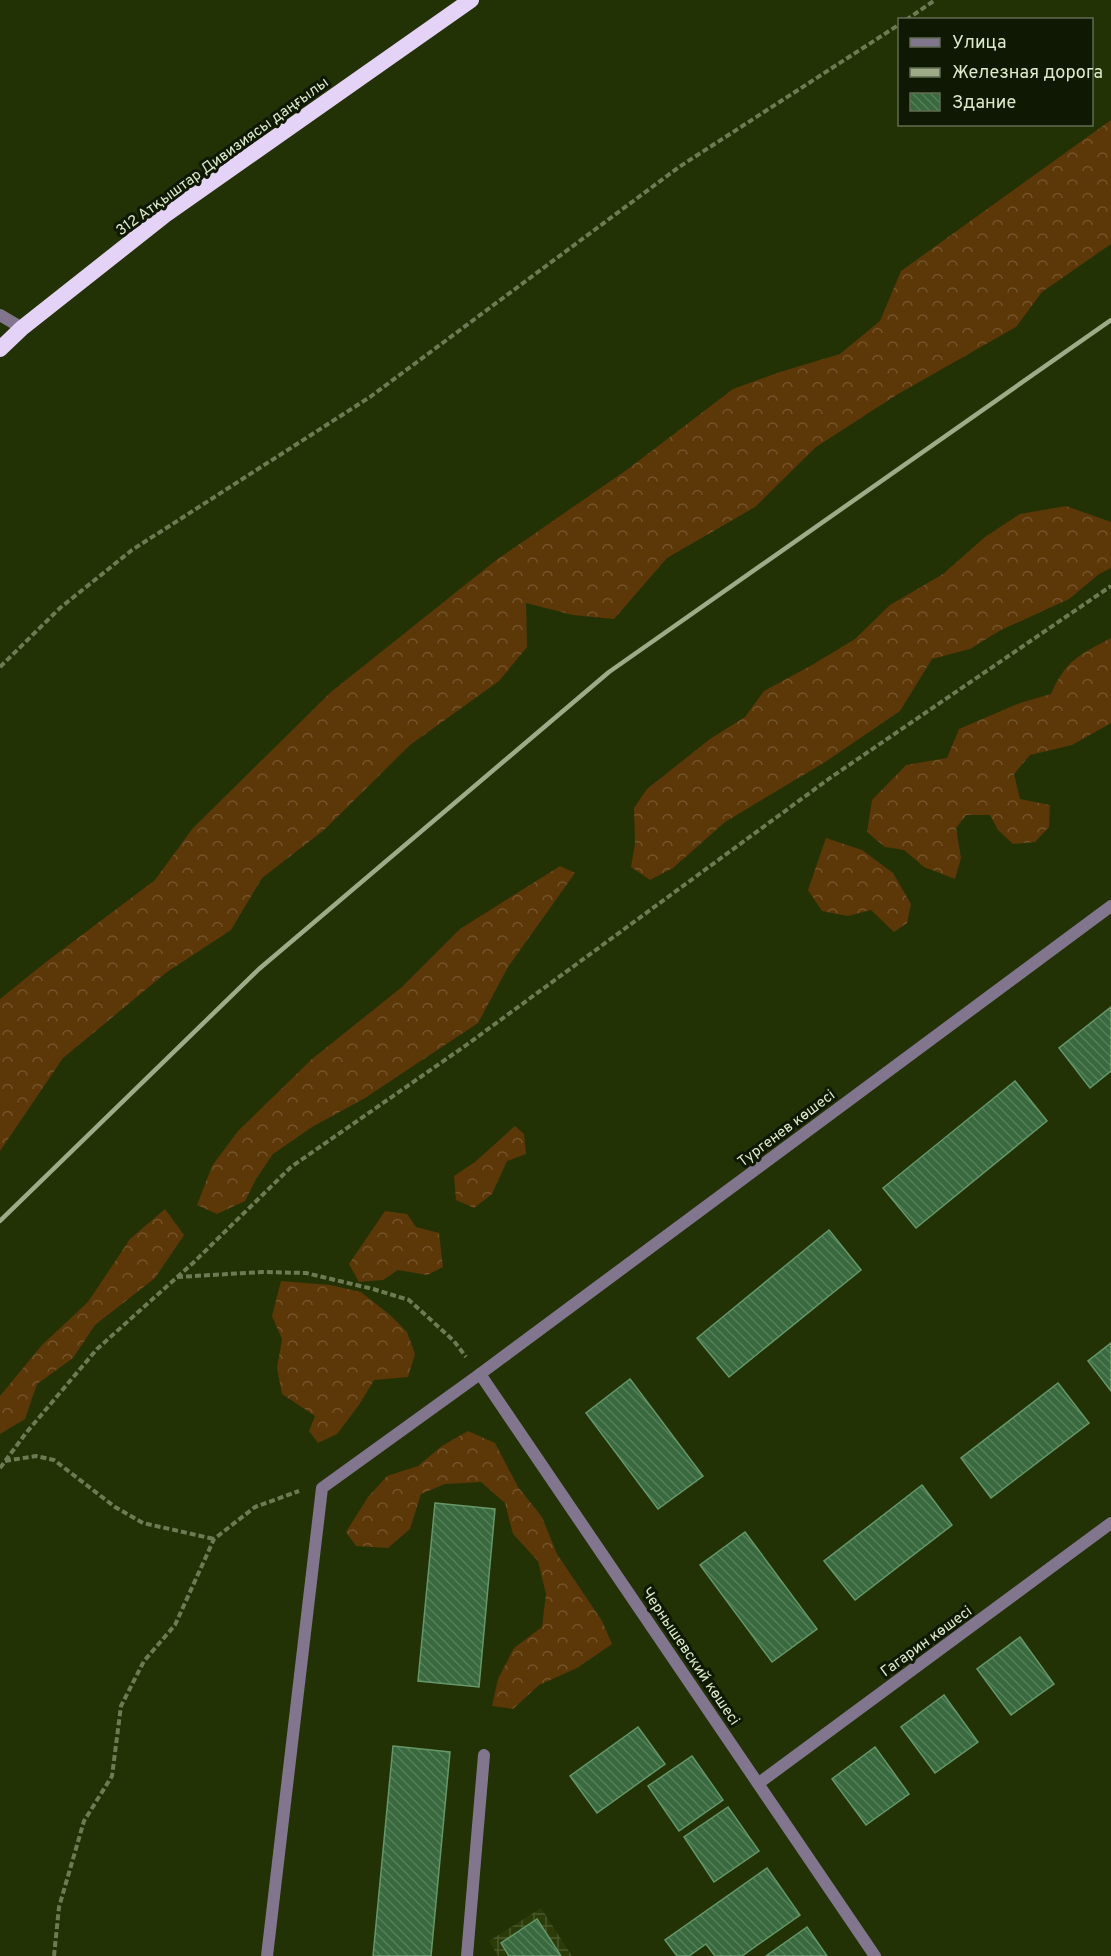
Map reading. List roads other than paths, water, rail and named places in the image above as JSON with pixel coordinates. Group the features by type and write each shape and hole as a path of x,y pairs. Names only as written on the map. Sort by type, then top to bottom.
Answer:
{"highway":[{"name":"312 Атқыштар Дивизиясы даңғылы","path":"0,348 22,328 165,216 471,0"}],"street":[{"path":"0,315 22,328"},
{"name":"Тургенев көшесі","path":"267,1956 322,1488 480,1374 1111,906"},
{"name":"Чернышевский көшесі","path":"480,1374 875,1956"},
{"name":"Гагарин көшесі","path":"759,1783 1111,1523"},
{"path":"467,1956 484,1755"}],"railway":[{"path":"0,1221 259,969 609,672 1111,320"}]}
